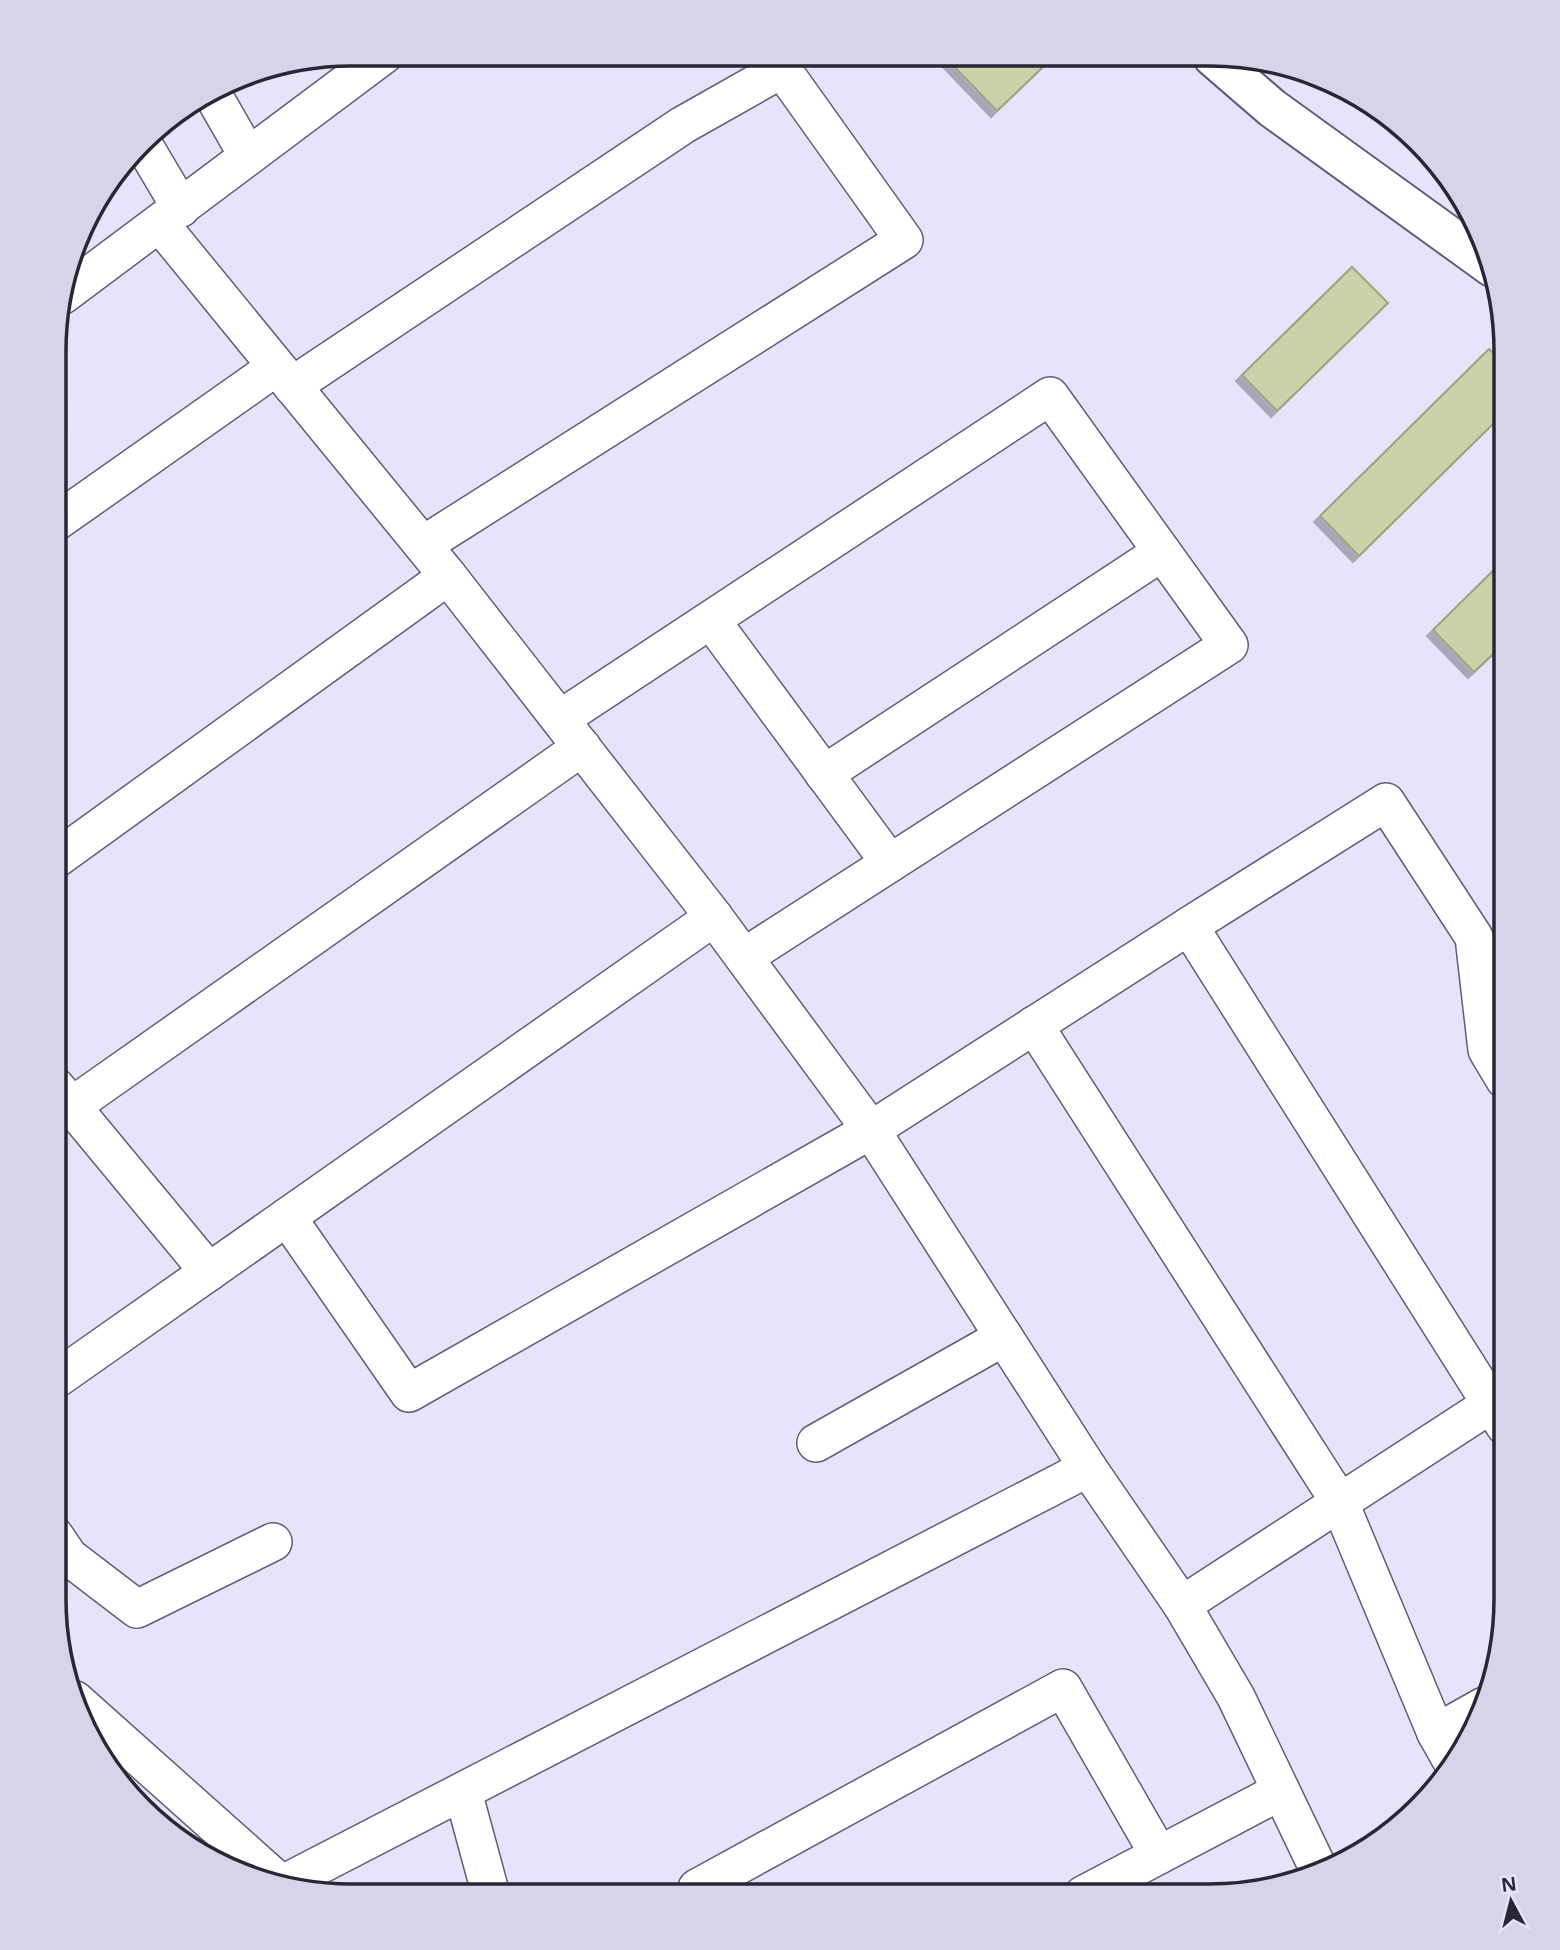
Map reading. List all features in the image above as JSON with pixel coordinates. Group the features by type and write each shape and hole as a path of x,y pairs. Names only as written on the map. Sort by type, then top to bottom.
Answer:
{"street":[{"path":"74,287 369,66"},
{"path":"1238,68 1265,80 1476,254"},
{"path":"66,516 683,125 782,69 904,240 423,545"},
{"path":"216,101 248,156"},
{"path":"147,154 170,216 284,376 449,576 714,917 871,1129 1088,1468 1182,1605 1236,1697 1315,1863"},
{"path":"66,1094 571,733 711,620 1050,397 1229,645 744,957"},
{"path":"824,774 1162,552"},
{"path":"66,852 449,576"},
{"path":"711,620 890,863"},
{"path":"287,1217 409,1393 871,1129 1386,802 1474,937 1487,1051 1494,1062"},
{"path":"66,1372 714,917"},
{"path":"1189,926 1494,1399"},
{"path":"1034,1025 1339,1501 1436,1733 1447,1753"},
{"path":"66,1100 209,1272"},
{"path":"816,1443 1004,1337"},
{"path":"1182,1605 1339,1501 1494,1411"},
{"path":"295,1878 1088,1468"},
{"path":"66,1553 136,1609 273,1542"},
{"path":"704,1884 1063,1688 1158,1855"},
{"path":"1436,1733 1468,1715"},
{"path":"97,1726 140,1777 258,1867"},
{"path":"1104,1884 1282,1791"},
{"path":"463,1792 488,1884"}],"building":[{"path":"954,66 1042,66 1043,67 997,111"},
{"path":"1352,267 1388,303 1277,411 1242,375"},
{"path":"1489,349 1494,354 1494,423 1359,556 1320,516"},
{"path":"1494,570 1494,653 1474,672 1433,630"}]}
